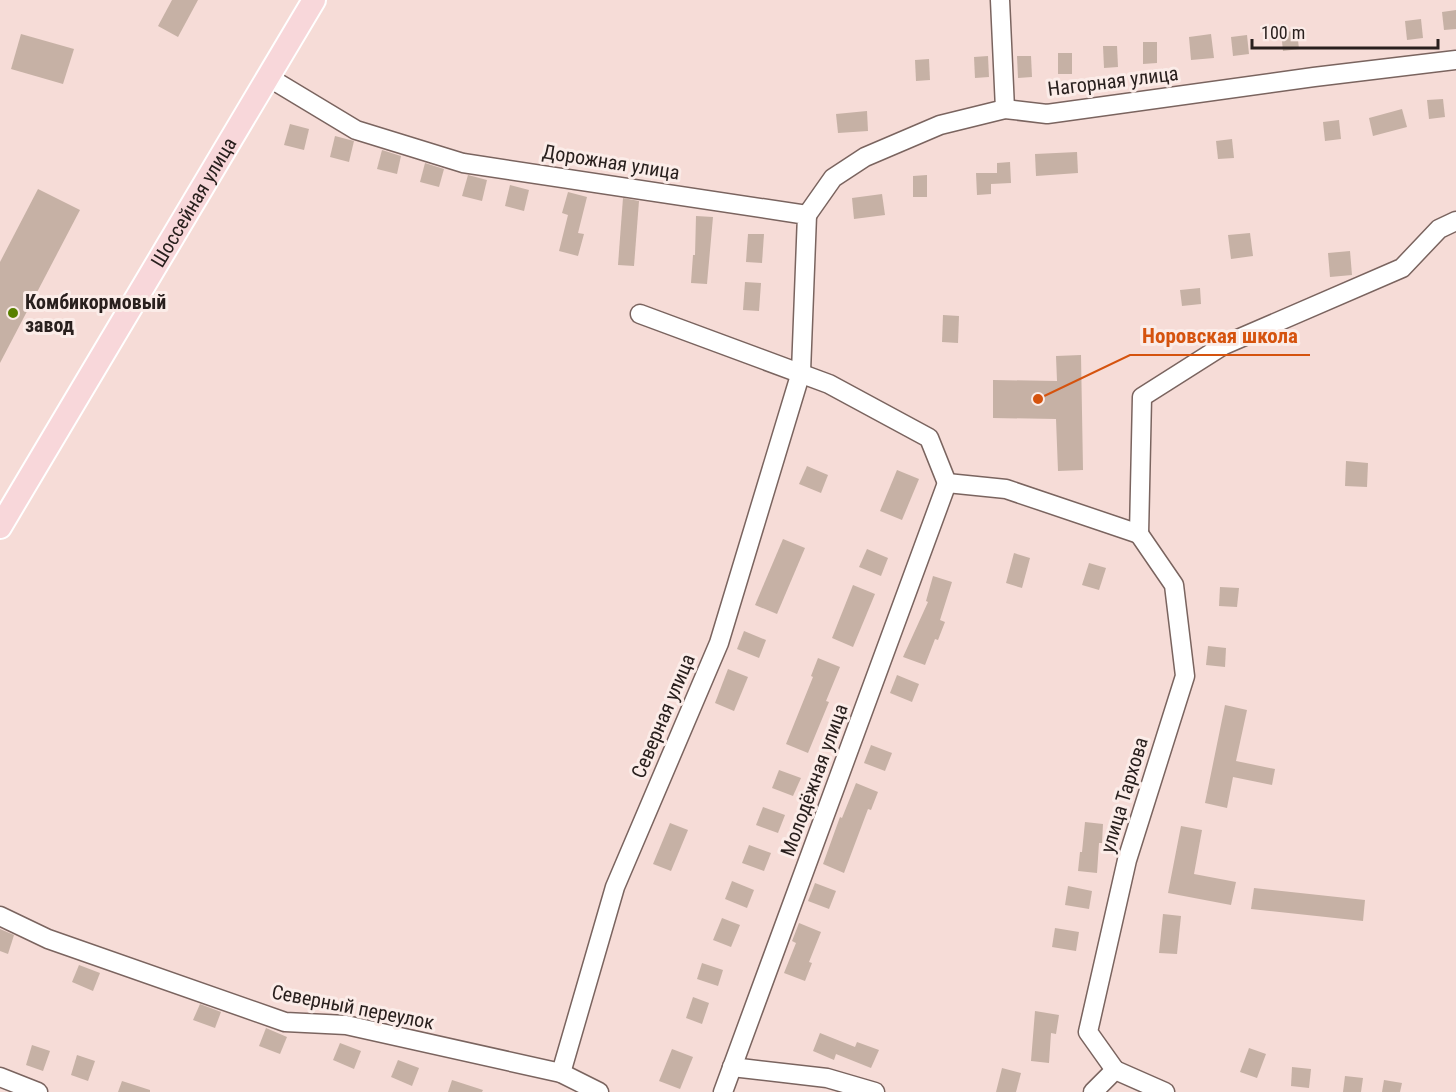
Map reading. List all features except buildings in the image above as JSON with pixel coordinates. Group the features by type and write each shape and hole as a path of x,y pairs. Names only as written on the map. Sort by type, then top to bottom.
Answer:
{"main road":[{"name":"Шоссейная улица","path":"0,527 314,0"}],"street":[{"path":"1000,0 1005,109"},
{"name":"Нагорная улица","path":"807,215 833,178 866,157 940,125 1005,109 1047,114 1456,60"},
{"name":"Дорожная улица","path":"268,76 356,130 464,163 807,215"},
{"path":"800,374 807,215"},
{"path":"640,314 829,384 929,438 947,483 1006,489 1139,534 1142,397 1224,345 1402,267 1439,228 1456,221"},
{"name":"Северная улица","path":"561,1073 615,887 719,643 800,374"},
{"name":"Молодёжная улица","path":"723,1092 947,483"},
{"name":"улица Тархова","path":"1115,1070 1088,1032 1127,860 1185,676 1174,585 1139,534"},
{"name":"Северный переулок","path":"0,916 48,939 285,1022 346,1025 561,1073 599,1092"},
{"path":"732,1067 827,1078 875,1092"},
{"path":"1093,1092 1115,1070 1165,1092"},
{"path":"0,1077 38,1092"}],"place":[{"name":"Комбикормовый завод","path":"13,313"},
{"name":"Норовская школа","path":"1038,399"}]}
